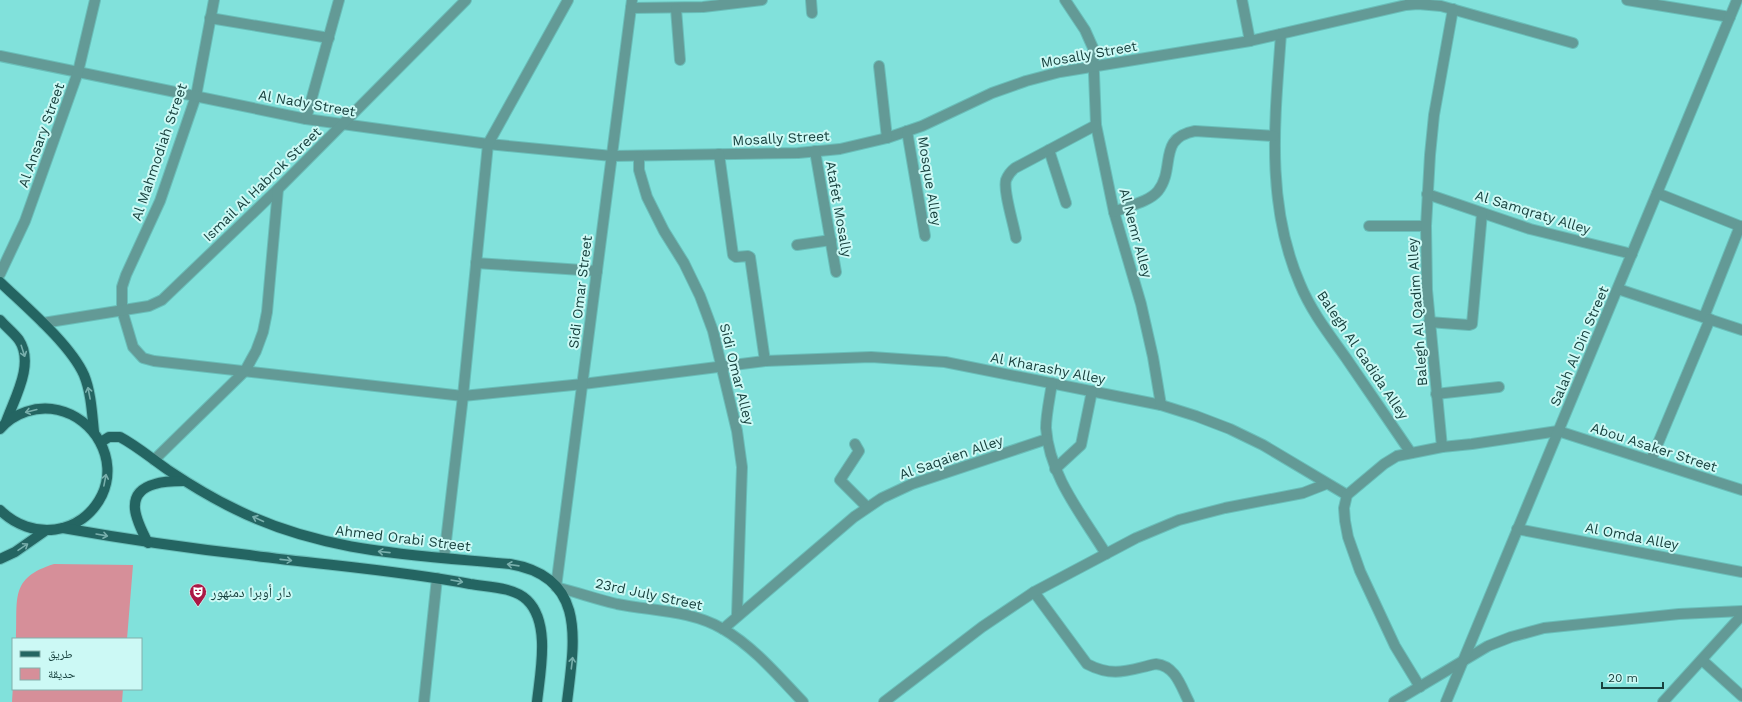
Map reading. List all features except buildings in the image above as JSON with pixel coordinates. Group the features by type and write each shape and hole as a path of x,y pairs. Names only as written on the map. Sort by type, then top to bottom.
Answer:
{"main road":[{"path":"0,282 43,323 69,351 84,374 88,387 94,432"},
{"path":"0,320 19,340 24,349 26,359 25,369 3,426"},
{"path":"0,510 9,520 26,528 45,531 63,528 79,521 92,509 102,494 106,477 106,459 101,442 94,432 82,420 68,412 52,408 36,409 20,414 3,426"},
{"name":"Ahmed Orabi Street","path":"101,442 109,437 120,437 184,480 235,509 277,528 320,541 365,550 520,566 539,574 556,587 569,609 574,629 567,702"},
{"path":"148,543 135,516 134,507 136,499 148,486 157,483 184,480"},
{"path":"63,528 148,543 437,578 508,590 522,596 532,606 539,621 542,636 542,651 537,702"},
{"path":"0,559 15,552 45,531"}],"street":[{"name":"Al Ansary Street","path":"0,274 25,221 78,72 95,0"},
{"name":"Al Mahmodiah Street","path":"214,0 196,96 160,200 122,287 122,310 134,347 143,358 154,361 463,396"},
{"path":"306,119 339,0"},
{"name":"Ismail Al Habrok Street","path":"43,323 149,306 162,300 343,125 466,0"},
{"path":"444,558 463,396 488,144 568,0"},
{"path":"631,4 676,9 730,5 762,0"},
{"path":"810,0 812,13"},
{"path":"1242,0 1250,41"},
{"path":"1627,0 1730,17"},
{"name":"Al Nemr Alley","path":"1067,1 1090,39 1093,48 1095,66 1094,92 1096,125 1114,212 1141,304 1153,357 1161,406"},
{"name":"Salah Al Din Street","path":"1446,702 1730,17 1738,3"},
{"name":"Sidi Omar Street","path":"556,587 631,4"},
{"name":"Mosally Street","path":"612,156 798,153 840,149 887,138 908,131 922,126 992,93 1026,81 1060,72 1250,41 1406,5 1430,4 1453,9 1573,43"},
{"path":"676,9 680,60"},
{"name":"Balegh Al Qadim Alley","path":"1442,447 1429,322 1426,274 1426,226 1427,194 1434,115 1453,9"},
{"path":"210,18 329,38"},
{"name":"Balegh Al Gadida Alley","path":"1281,34 1274,136 1278,201 1282,230 1290,257 1300,285 1314,310 1411,453"},
{"name":"Al Nady Street","path":"0,56 306,119 488,144 612,156"},
{"path":"879,66 887,138"},
{"path":"1016,238 1006,190 1006,180 1015,168 1096,125"},
{"name":"Mosque Alley","path":"908,131 925,236"},
{"path":"1114,212 1152,196 1159,190 1164,178 1172,146 1176,138 1184,133 1196,131 1274,136"},
{"path":"1049,150 1066,203"},
{"name":"Atafet Mosally","path":"815,151 836,272"},
{"path":"719,154 733,255 736,257 750,257 766,361"},
{"name":"Sidi Omar Alley","path":"639,156 639,170 647,197 664,231 684,263 700,296 713,331 723,367 737,431 742,467 737,615"},
{"path":"154,460 245,371 256,351 263,332 266,312 278,189"},
{"path":"1651,460 1741,227 1657,193"},
{"name":"Al Samqraty Alley","path":"1427,194 1550,234 1632,254"},
{"path":"1429,322 1472,324 1482,213"},
{"path":"1370,226 1426,226"},
{"path":"797,245 831,240"},
{"path":"476,263 597,271"},
{"path":"1618,289 1742,330"},
{"name":"Al Kharashy Alley","path":"463,396 583,384 766,361 871,357 908,358 945,362 1092,391 1161,406 1196,416 1230,429 1295,463 1326,484 1347,495"},
{"path":"1052,383 1046,426 1047,439 1055,469 1059,478 1106,554"},
{"path":"1436,394 1499,388"},
{"path":"1055,469 1081,444 1092,391"},
{"path":"1420,687 1395,646 1360,571 1348,537 1345,521 1344,508 1347,495 1384,464 1397,456 1442,447 1558,431"},
{"name":"Abou Asaker Street","path":"1558,431 1742,490"},
{"name":"Al Saqaien Alley","path":"723,629 737,615 867,507 882,498 912,484 1047,439"},
{"path":"855,444 859,450 840,480 867,507"},
{"path":"884,702 982,626 1034,592 1136,538 1179,520 1225,508 1303,493 1326,484"},
{"name":"Al Omda Alley","path":"1517,529 1742,572"},
{"path":"424,702 437,578"},
{"name":"23rd July Street","path":"556,587 618,604 694,617 712,623 743,643 758,656 803,702"},
{"path":"1034,592 1087,664 1099,670 1112,673 1156,664 1168,667 1172,671 1189,702"},
{"path":"1394,702 1488,646 1511,637 1544,628 1679,614 1742,611"},
{"path":"1663,702 1742,615"},
{"path":"1702,660 1741,693"}],"green space":[{"path":"54,564 133,565 127,638 16,638 17,601 19,592 23,583 29,576"},
{"path":"13,690 123,690 122,702 12,702"}],"place":[{"name":"دار أوبرا دمنهور","path":"198,607"}]}
